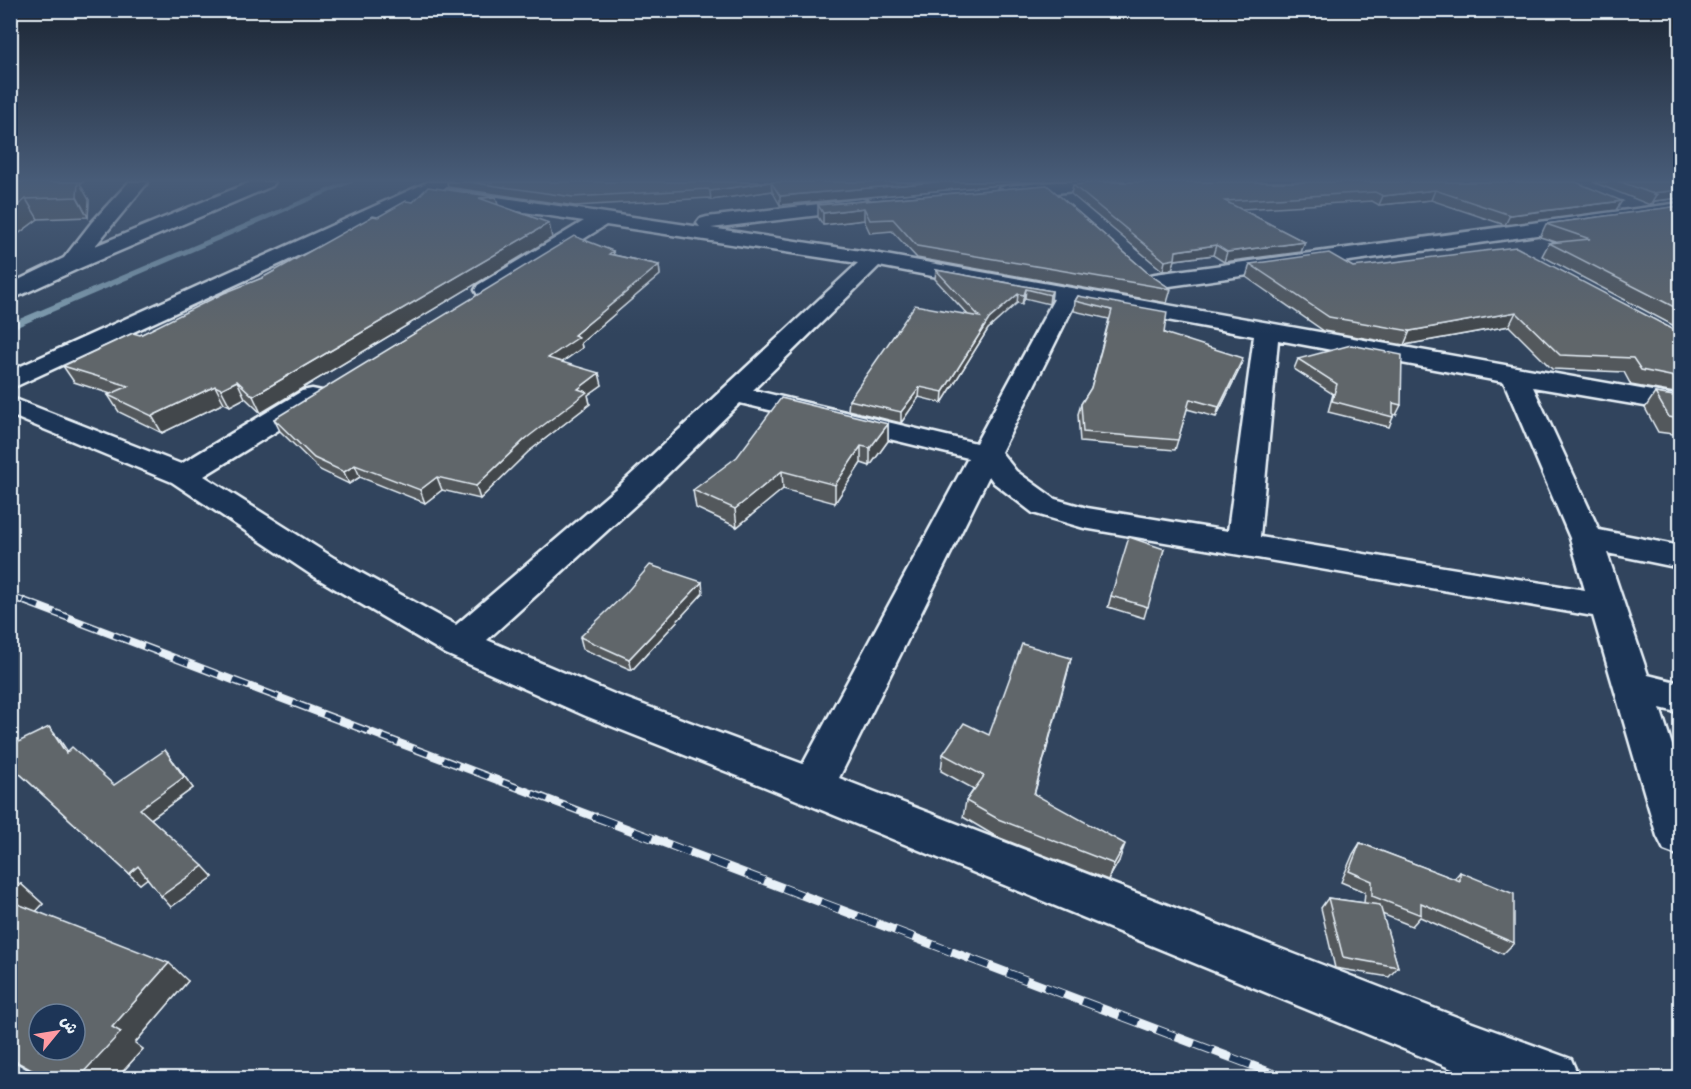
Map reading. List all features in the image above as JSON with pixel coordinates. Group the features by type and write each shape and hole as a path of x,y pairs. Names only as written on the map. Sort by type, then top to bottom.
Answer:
{"street":[{"path":"72,263 94,233"},
{"path":"10,293 72,263 144,233"},
{"path":"10,381 331,233"},
{"path":"465,303 579,233"},
{"path":"699,233 874,259 1680,404"},
{"path":"1155,281 1507,233"},
{"path":"1484,236 1515,252"},
{"path":"459,644 633,491 874,259"},
{"path":"1138,265 1202,318"},
{"path":"813,787 1068,294"},
{"path":"1243,545 1267,330"},
{"path":"1515,376 1586,538 1635,687 1680,837"},
{"path":"183,476 334,383"},
{"path":"733,393 987,454 1005,477 1044,506 1095,520 1608,606"},
{"path":"10,405 183,476 322,566 459,644 600,705 813,787 1394,1019 1552,1078"},
{"path":"1586,538 1680,557"},
{"path":"1635,687 1680,698"}],"building":[{"path":"343,233 532,233 253,396 237,381 221,389 215,386 152,416 108,395 129,386 63,366 133,333 140,335 224,293 262,278"},
{"path":"905,233 1102,233 1149,274 1171,289 917,246"},
{"path":"1131,233 1287,233 1305,242 1227,252 1216,245 1176,251 1175,259 1165,261"},
{"path":"1572,233 1680,233 1680,310 1549,243 1590,239"},
{"path":"574,236 613,251 609,254 659,265 574,335 579,337 548,358 599,373 578,389 587,392 524,440 476,486 437,477 420,490 355,465 344,472 314,458 274,419"},
{"path":"1516,247 1680,333 1680,378 1641,370 1633,358 1560,355 1516,312 1410,331 1329,317 1250,264 1329,253 1353,267"},
{"path":"936,270 1052,291 1050,295 1026,289 1024,295 1018,294 989,319 943,392 920,387 901,412 849,400 915,305 980,317"},
{"path":"1078,296 1167,312 1164,333 1243,358 1219,407 1190,399 1178,440 1083,432 1081,404 1091,388 1112,310 1075,301"},
{"path":"1351,345 1402,355 1401,405 1393,403 1393,417 1332,401 1337,384 1298,359"},
{"path":"1655,393 1680,397 1680,419 1669,417"},
{"path":"781,398 888,424 870,448 861,446 835,485 782,471 735,509 693,490 737,457"},
{"path":"1129,537 1164,549 1148,607 1111,596"},
{"path":"650,565 702,582 629,659 580,637 625,594"},
{"path":"1022,644 1071,658 1034,794 1125,844 1114,864 998,819 966,801 984,776 943,754 964,723 989,735"},
{"path":"49,727 66,753 72,747 114,785 165,750 184,777 140,809 203,866 161,896 138,866 129,874 17,771 10,753 10,746"},
{"path":"1360,843 1460,881 1460,872 1514,894 1514,943 1421,903 1421,915 1372,896 1372,881 1349,871"},
{"path":"10,882 21,884 10,895"},
{"path":"1328,898 1380,905 1398,967 1343,957"},
{"path":"10,901 169,963 112,1027 121,1032 78,1078 46,1078 10,1058"}],"waterway":[{"path":"10,327 231,233"}],"railway":[{"path":"10,596 28,603"},
{"path":"24,601 600,819"},
{"path":"596,817 1285,1078"}]}
